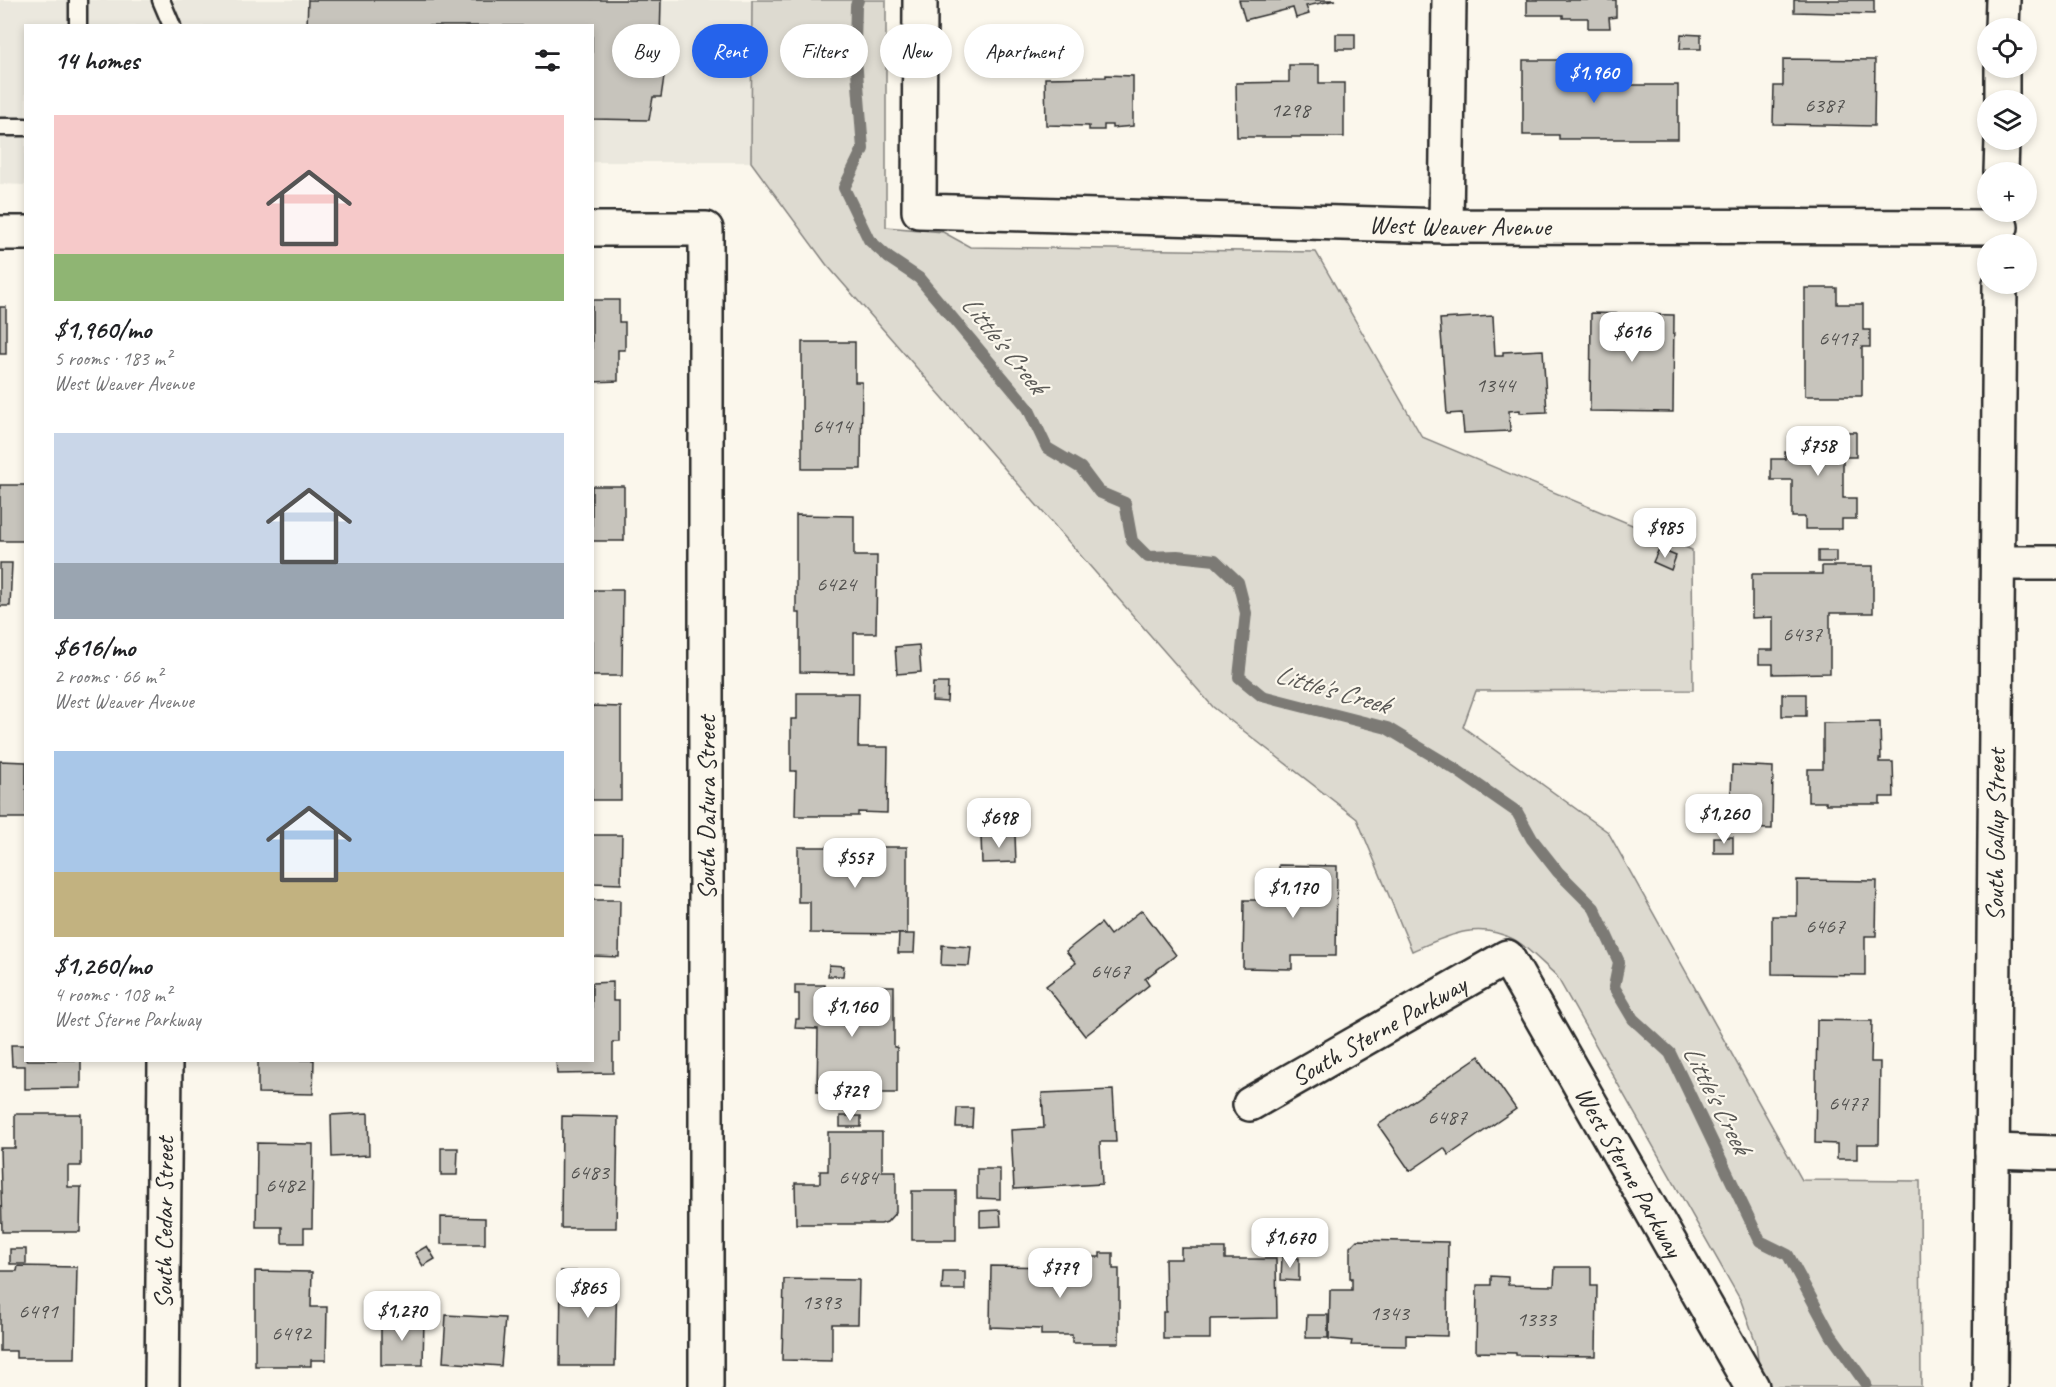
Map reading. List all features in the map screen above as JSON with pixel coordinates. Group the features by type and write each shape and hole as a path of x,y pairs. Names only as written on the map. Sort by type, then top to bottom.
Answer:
{"street":[{"name":"West Weaver Avenue","path":"920,0 919,211 1446,226 2001,228"},
{"path":"1446,226 1449,0"},
{"path":"2002,18 2003,0"},
{"name":"South Datura Street","path":"594,229 706,229 706,1387"},
{"path":"0,233 24,232"},
{"name":"South Gallup Street","path":"1990,1387 2000,294"},
{"path":"1998,563 2056,562"},
{"name":"South Sterne Parkway","path":"1250,1104 1507,957"},
{"name":"West Sterne Parkway","path":"1507,957 1752,1387"},
{"name":"South Cedar Street","path":"162,1387 165,1062"},
{"path":"1992,1151 2056,1152"}],"lane":[{"path":"78,0 78,24"},
{"path":"161,0 171,24"},
{"path":"0,127 24,127"}],"shaded area":[{"path":"0,0 752,0 752,24 692,24 692,78 752,78 751,162 594,162 594,24 24,24 24,185 0,184"},
{"path":"752,0 886,0 886,24 880,24 880,78 886,78 886,227 943,232 970,247 1316,252 1422,437 1692,550 1693,690 1476,691 1463,727 1608,832 1802,1180 1920,1181 1921,1387 1761,1387 1756,1343 1741,1301 1556,975 1518,942 1499,933 1487,931 1462,932 1412,951 1357,819 1213,707 826,264 751,162 752,78 768,78 768,24 752,24"}],"building":[{"path":"308,0 661,0 660,24 612,24 612,78 664,78 661,97 653,97 649,120 594,119 594,24 307,24"},
{"path":"1239,0 1336,0 1306,6 1309,14 1296,18 1293,8 1245,20"},
{"path":"1527,0 1616,0 1616,17 1609,18 1610,28 1588,28 1588,18 1527,15"},
{"path":"1794,0 1874,0 1874,14 1794,12"},
{"path":"1336,34 1355,34 1355,49 1336,49"},
{"path":"1681,34 1701,35 1701,49 1680,49"},
{"path":"1783,59 1875,60 1874,126 1773,124 1774,86 1783,86"},
{"path":"1523,60 1598,60 1598,85 1678,85 1678,139 1559,139 1559,135 1523,135"},
{"path":"1289,65 1319,65 1319,83 1344,83 1344,137 1237,137 1236,83 1289,82"},
{"path":"1106,75 1133,76 1133,126 1112,128 1112,125 1104,125 1104,130 1089,130 1089,126 1046,125 1045,78 1106,77"},
{"path":"1805,288 1837,288 1837,304 1863,304 1863,330 1870,330 1870,347 1862,347 1862,396 1805,396"},
{"path":"594,300 619,300 619,322 625,322 625,350 618,350 618,381 594,382"},
{"path":"0,307 6,307 6,354 0,354"},
{"path":"1591,313 1674,315 1673,412 1590,411"},
{"path":"1493,316 1495,356 1503,356 1503,352 1543,350 1547,412 1509,411 1510,431 1464,433 1462,413 1447,414 1440,319"},
{"path":"802,342 855,342 855,382 862,382 861,469 802,469"},
{"path":"1793,431 1856,432 1856,457 1843,457 1843,498 1856,498 1856,519 1842,519 1842,529 1805,529 1805,517 1792,517 1792,480 1771,480 1771,459 1785,459 1785,452 1793,452"},
{"path":"0,485 24,485 24,541 0,541"},
{"path":"594,486 624,486 624,541 594,541"},
{"path":"796,515 854,516 854,556 877,556 876,633 854,633 854,673 800,672 800,613 796,613"},
{"path":"1677,517 1694,517 1694,540 1677,540"},
{"path":"1659,549 1676,556 1671,570 1653,562"},
{"path":"1818,551 1836,551 1836,562 1818,562"},
{"path":"0,563 12,563 10,606 0,606"},
{"path":"1822,566 1873,566 1873,613 1830,613 1830,673 1773,674 1773,664 1759,664 1759,650 1773,650 1773,617 1752,618 1752,574 1822,574"},
{"path":"594,590 623,590 622,676 594,676"},
{"path":"919,645 921,672 897,674 895,647"},
{"path":"933,683 948,683 947,702 932,701"},
{"path":"797,693 859,693 858,747 888,747 887,813 858,812 858,816 795,816 796,771 791,771 791,719 797,719"},
{"path":"1782,694 1806,694 1806,716 1782,716"},
{"path":"594,706 621,707 621,800 594,800"},
{"path":"1880,722 1881,759 1879,762 1893,762 1894,797 1880,797 1880,804 1808,802 1808,769 1823,769 1823,723"},
{"path":"0,761 24,762 24,818 0,818"},
{"path":"1732,765 1773,767 1772,829 1730,828"},
{"path":"594,835 622,835 621,884 594,883"},
{"path":"1015,835 1016,862 982,863 981,836"},
{"path":"1714,837 1733,837 1733,853 1714,853"},
{"path":"798,847 907,847 907,934 810,933 810,902 798,902"},
{"path":"1279,865 1337,866 1336,956 1292,956 1292,969 1243,968 1244,900 1279,900"},
{"path":"1797,880 1877,881 1876,936 1865,936 1865,975 1772,974 1772,916 1797,916"},
{"path":"594,900 620,900 619,957 594,956"},
{"path":"1142,910 1176,955 1145,979 1149,985 1085,1036 1046,986 1076,963 1066,951 1101,923 1110,935"},
{"path":"899,934 915,934 914,953 898,953"},
{"path":"942,945 971,947 969,966 941,965"},
{"path":"829,965 844,966 843,976 828,976"},
{"path":"613,982 613,1001 619,1001 619,1042 613,1042 613,1073 557,1074 556,1062 594,1062 594,983"},
{"path":"795,985 825,985 825,988 894,986 897,1093 868,1093 868,1089 865,1089 865,1105 843,1105 844,1088 821,1088 821,1092 817,1092 818,1029 795,1028 796,1019 799,1019 799,994 795,994"},
{"path":"1817,1020 1872,1021 1871,1062 1880,1062 1879,1144 1857,1144 1857,1159 1837,1159 1837,1144 1815,1143"},
{"path":"11,1045 24,1045 24,1062 81,1062 81,1088 25,1089 25,1066 12,1066"},
{"path":"1479,1056 1516,1109 1449,1155 1444,1148 1410,1171 1378,1125"},
{"path":"258,1062 314,1062 313,1094 258,1093"},
{"path":"1113,1090 1116,1142 1100,1142 1102,1184 1014,1189 1011,1130 1044,1128 1042,1093"},
{"path":"957,1108 973,1108 972,1127 956,1127"},
{"path":"368,1113 369,1155 332,1157 331,1115"},
{"path":"15,1114 81,1114 81,1166 68,1166 68,1187 81,1187 80,1232 2,1232 0,1148 15,1148"},
{"path":"562,1116 618,1117 616,1228 561,1228"},
{"path":"840,1116 861,1116 861,1127 840,1127"},
{"path":"828,1132 882,1132 882,1171 896,1171 896,1212 887,1222 881,1224 796,1224 795,1183 820,1183 820,1171 828,1171"},
{"path":"257,1143 313,1144 312,1228 304,1228 304,1243 282,1243 282,1227 256,1227"},
{"path":"441,1148 458,1148 457,1175 441,1175"},
{"path":"977,1169 1000,1169 1000,1199 977,1198"},
{"path":"912,1191 956,1191 956,1240 912,1240"},
{"path":"1000,1210 1001,1226 980,1227 980,1211"},
{"path":"441,1217 485,1218 485,1244 441,1244"},
{"path":"1357,1240 1448,1242 1447,1336 1406,1335 1406,1346 1351,1345 1352,1341 1329,1339 1330,1290 1352,1290 1350,1247"},
{"path":"427,1246 435,1259 423,1266 415,1253"},
{"path":"1181,1248 1225,1248 1225,1259 1276,1259 1277,1318 1210,1319 1210,1339 1163,1339 1163,1312 1166,1312 1165,1259 1181,1259"},
{"path":"10,1249 26,1249 26,1264 10,1264"},
{"path":"1100,1253 1113,1253 1113,1269 1119,1269 1119,1343 1072,1343 1072,1335 1041,1335 1041,1329 990,1327 991,1266 1069,1267 1070,1257 1100,1257"},
{"path":"1282,1257 1299,1258 1299,1281 1281,1280"},
{"path":"18,1266 77,1267 75,1358 16,1358 16,1351 0,1351 0,1271 17,1271"},
{"path":"1555,1267 1591,1267 1591,1286 1597,1286 1596,1356 1476,1352 1477,1285 1491,1285 1491,1276 1508,1277 1508,1285 1554,1286"},
{"path":"255,1271 312,1272 311,1307 327,1307 326,1360 311,1360 311,1366 255,1366"},
{"path":"561,1271 617,1272 615,1366 560,1366"},
{"path":"943,1271 965,1271 965,1290 942,1290"},
{"path":"784,1279 859,1280 858,1324 832,1324 832,1361 782,1360"},
{"path":"446,1315 505,1318 501,1366 443,1362"},
{"path":"1307,1315 1328,1315 1328,1338 1306,1338"},
{"path":"381,1319 424,1319 423,1365 381,1365"}],"waterway":[{"name":"Little's Creek","path":"858,0 855,45 863,149 844,188 869,240 889,258 919,278 1028,408 1047,448 1081,468 1099,492 1125,503 1132,541 1148,557 1177,556 1215,560 1238,582 1246,613 1239,677 1262,696 1387,728 1455,769 1517,812 1532,839 1558,872 1594,908 1619,962 1614,987 1633,1019 1670,1053 1760,1241 1788,1255 1831,1335 1866,1384"}]}
